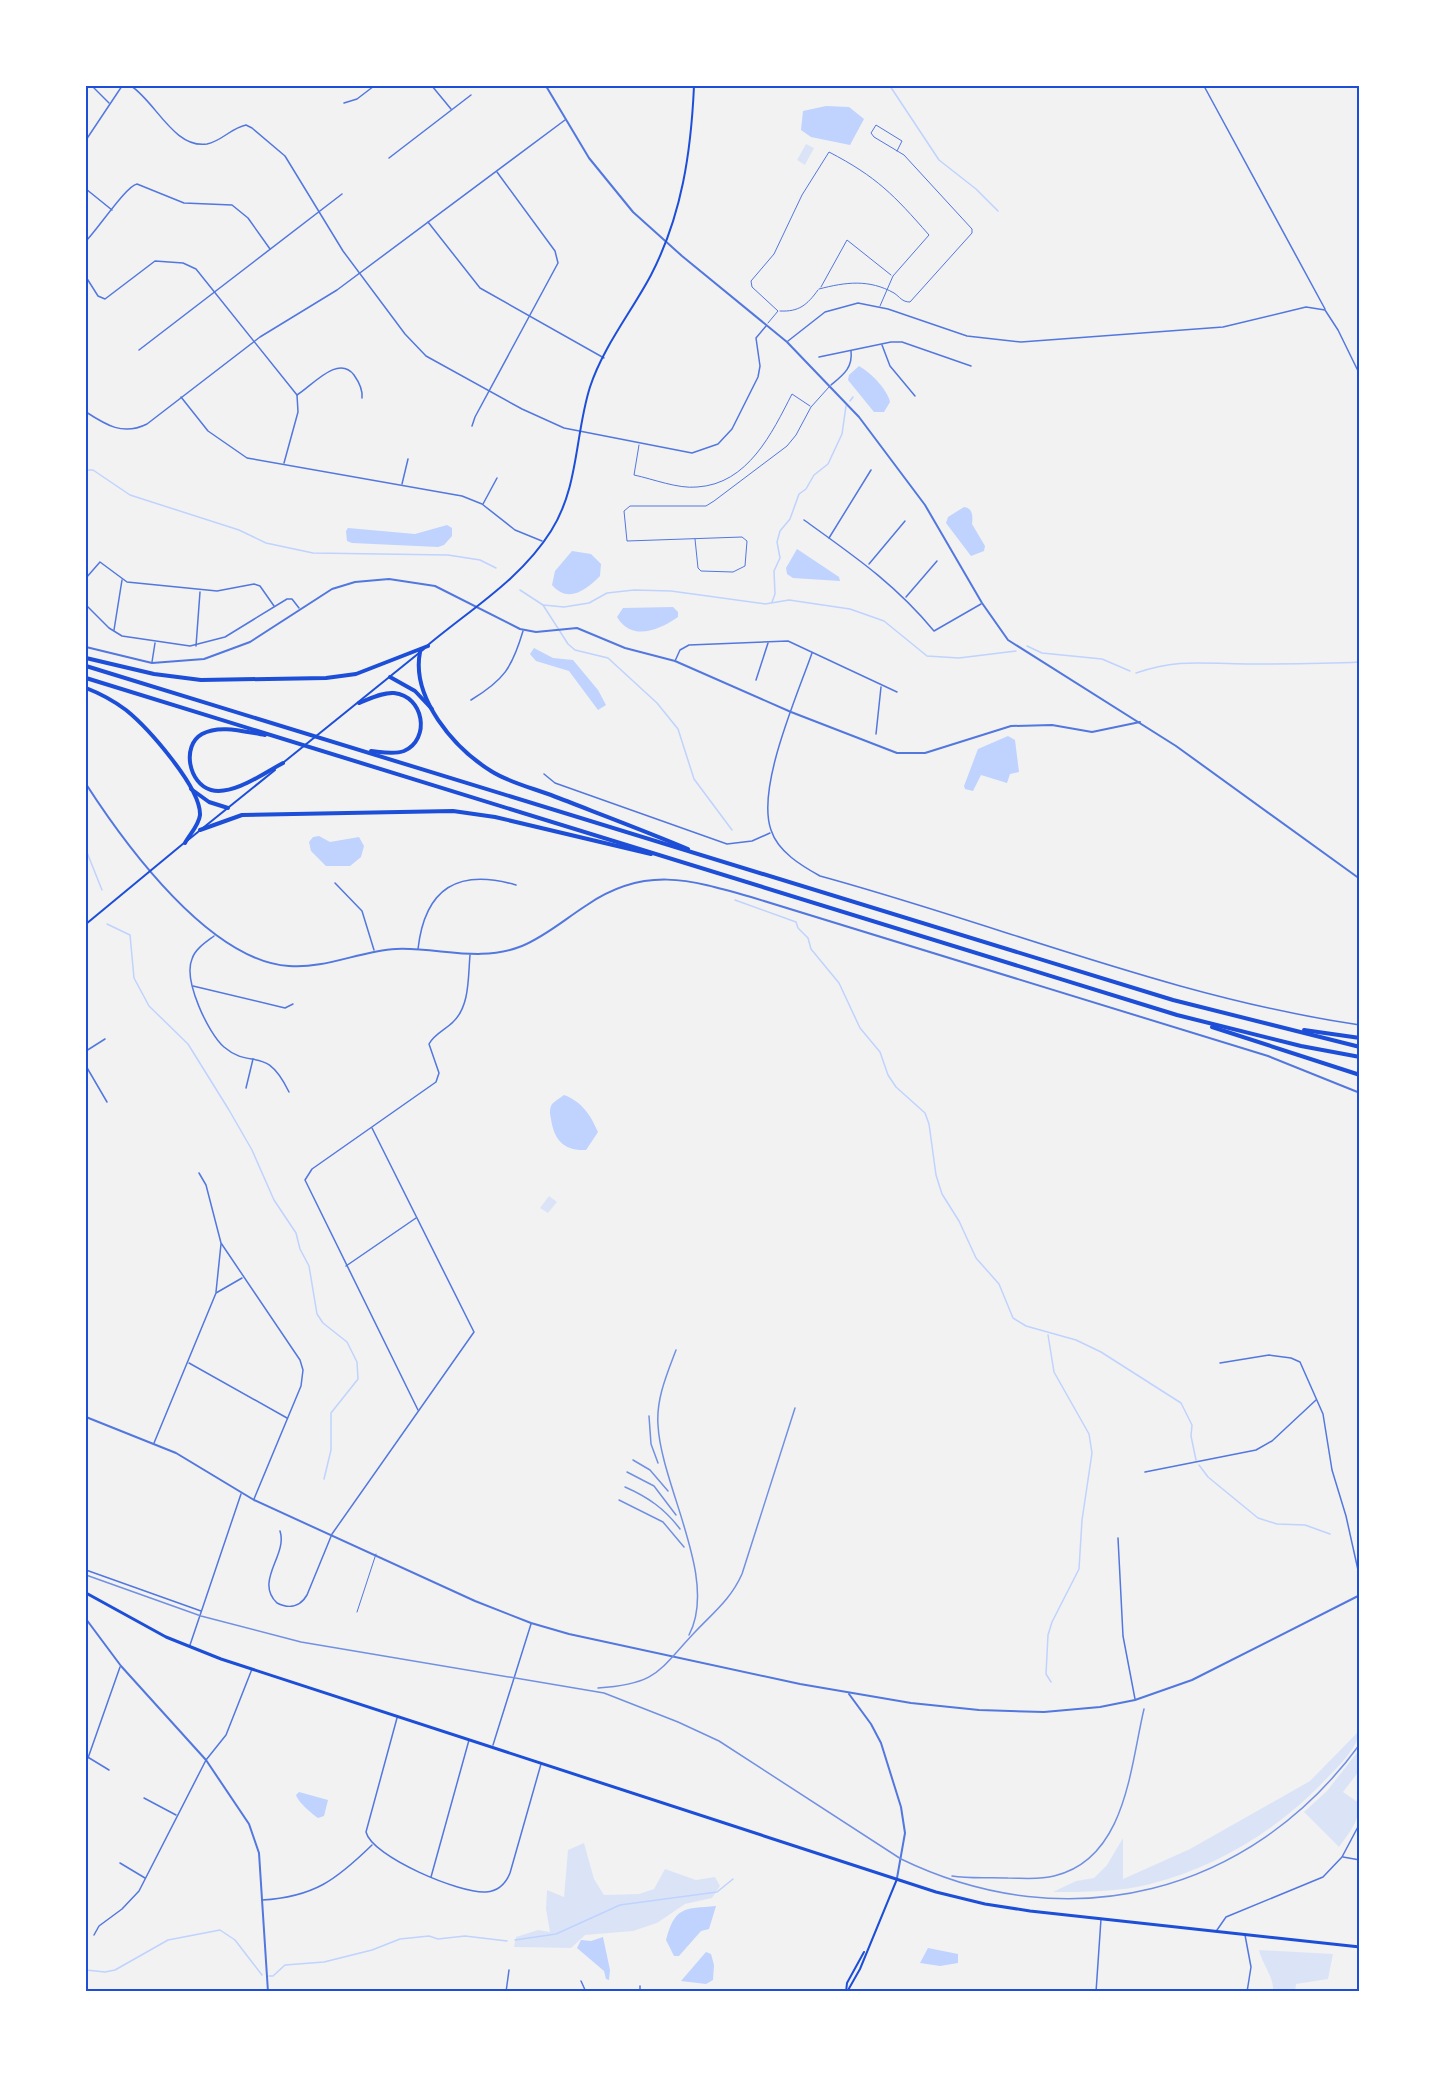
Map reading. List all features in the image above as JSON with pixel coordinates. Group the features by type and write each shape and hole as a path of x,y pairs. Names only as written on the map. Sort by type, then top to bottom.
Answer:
{"highway":[{"path":"86,658 154,674 201,680 326,678 356,674 390,663 428,646"},
{"path":"420,652 419,676 441,727 461,749 493,773 619,820 708,858"},
{"path":"86,666 1173,1000 1359,1047"},
{"path":"390,677 415,691 434,712"},
{"path":"86,678 1177,1015 1359,1075"},
{"path":"86,688 126,710 163,748 191,788 200,812 199,821 185,843"},
{"path":"358,703 385,693 401,695 416,706 421,724 414,744 404,751 393,753 363,750"},
{"path":"278,737 217,728 200,735 192,744 188,759 197,781 211,790 231,788 283,763"},
{"path":"191,788 209,802 228,808"},
{"path":"200,830 242,816 453,811 495,817 679,860"},
{"path":"1177,1015 1301,1046 1359,1057"},
{"path":"1285,1028 1359,1038"}],"main road":[{"path":"86,924 476,608 524,565 543,542 556,522 567,495 591,384 650,276 665,242 681,194 687,165 694,86"},
{"path":"86,1593 189,1647 252,1669 897,1879 986,1904 1359,1947"},
{"path":"847,1992 860,1969 897,1879"},
{"path":"847,1992 850,1975 866,1950"}],"street":[{"path":"92,86 109,104"},
{"path":"86,140 122,86"},
{"path":"131,86 151,103 176,133 189,141 210,143 236,127 246,125 252,128 285,156 360,273 419,350 489,391 551,423 580,432 692,453 708,450 728,436 758,377 760,366 756,338 767,324"},
{"path":"344,103 357,99 374,86"},
{"path":"432,86 451,110"},
{"path":"546,86 589,158 622,200 665,242 787,342 831,385 883,446 925,505 1002,633 1022,651 1140,722 1238,788 1359,879"},
{"path":"1204,86 1338,330 1359,375"},
{"path":"389,158 471,95"},
{"path":"86,412 114,428 133,429 147,424 254,342 331,294 566,120"},
{"path":"472,426 557,269 558,257 496,171"},
{"path":"86,241 128,189 135,184 184,203 232,205 248,218 270,249"},
{"path":"86,189 112,211"},
{"path":"139,350 342,194"},
{"path":"428,222 476,284 604,358"},
{"path":"86,277 98,296 105,299 149,263 158,260 183,263 196,269 297,395 298,412 284,464"},
{"path":"787,342 817,317 832,308 858,303 880,306 967,336 1021,342 1223,327 1306,307 1325,310"},
{"path":"819,357 902,342 971,366"},
{"path":"882,344 890,366 915,396"},
{"path":"831,385 850,365 850,351"},
{"path":"297,395 332,370 341,367 349,370 355,376 361,388 362,398"},
{"path":"181,397 208,431 237,453 251,459 462,496 482,504 515,530 543,542"},
{"path":"402,485 408,459"},
{"path":"829,538 871,470"},
{"path":"482,504 497,478"},
{"path":"804,520 868,566 905,598 934,631 982,603"},
{"path":"868,566 905,521"},
{"path":"905,598 937,561"},
{"path":"86,578 100,562 122,580 200,591 217,591 254,584 260,586 275,607"},
{"path":"86,647 152,663 182,663 227,653 250,642 299,608 343,586 389,579 435,586 523,630 536,632 564,627 580,629 625,648 675,661 791,712 885,749 911,754 932,751 1011,726 1052,725 1092,732 1140,722"},
{"path":"113,631 122,580"},
{"path":"196,646 200,591"},
{"path":"86,605 113,631 122,636 155,643 196,646 235,632 292,599 299,608"},
{"path":"471,700 496,684 507,673 515,657 523,630"},
{"path":"675,661 680,650 689,645 788,641 897,692"},
{"path":"152,663 155,643"},
{"path":"756,680 769,643"},
{"path":"812,653 791,712 767,795 771,832 788,855 802,867 820,876 1213,995 1292,1014 1359,1025"},
{"path":"876,734 881,685"},
{"path":"544,774 555,783 727,844 752,841 771,832"},
{"path":"86,784 114,829 214,936 257,960 288,966 327,963 374,951 418,950 470,955 511,950 537,939 589,903 620,886 655,879 696,881 1262,1054 1359,1093"},
{"path":"418,950 425,914 430,905 447,888 476,878 494,879 516,885"},
{"path":"335,883 362,911 374,951"},
{"path":"214,936 192,956 189,966 192,986 219,1041 226,1049 266,1061 274,1067 289,1092"},
{"path":"419,1411 307,1186 306,1178 312,1169 438,1081 439,1073 429,1044 463,1009 470,955"},
{"path":"192,986 285,1008 293,1004"},
{"path":"86,1051 105,1040"},
{"path":"246,1088 254,1058"},
{"path":"86,1066 107,1102"},
{"path":"280,1531 283,1541 269,1579 268,1590 277,1603 288,1606 297,1605 305,1599 332,1534 474,1332 372,1128"},
{"path":"198,1173 204,1182 221,1243 302,1364 303,1382 254,1500"},
{"path":"346,1266 417,1217"},
{"path":"154,1443 216,1293 221,1243"},
{"path":"216,1293 243,1277"},
{"path":"1220,1363 1269,1355 1291,1358 1300,1362 1325,1424 1332,1470 1346,1516 1359,1579"},
{"path":"188,1363 288,1418"},
{"path":"1145,1472 1256,1450 1272,1441 1317,1400"},
{"path":"86,1417 154,1443 191,1461 254,1500 376,1554 475,1602 531,1623 581,1637 849,1694 945,1707 1011,1711 1070,1711 1135,1700 1192,1680 1359,1595"},
{"path":"189,1647 241,1493"},
{"path":"1118,1538 1123,1636 1135,1700"},
{"path":"86,1570 202,1612"},
{"path":"86,1619 121,1666 206,1760 253,1831 259,1853 268,1992"},
{"path":"492,1748 531,1623"},
{"path":"109,1770 87,1757 121,1666"},
{"path":"94,1935 99,1926 130,1902 146,1878 206,1760 226,1735 252,1669"},
{"path":"849,1694 871,1724 881,1743 901,1808 905,1839 897,1879"},
{"path":"398,1717 366,1828 368,1839 415,1872 430,1878 482,1892 494,1890 503,1884 510,1872 542,1764"},
{"path":"430,1878 469,1740"},
{"path":"144,1798 177,1816"},
{"path":"1216,1931 1226,1917 1316,1881 1330,1871 1342,1857 1359,1823"},
{"path":"261,1900 295,1897 318,1889 332,1881 373,1844"},
{"path":"1342,1857 1359,1860"},
{"path":"120,1863 146,1878"},
{"path":"1096,1992 1101,1918"},
{"path":"1244,1934 1251,1967 1247,1992"},
{"path":"506,1992 509,1970"},
{"path":"581,1981 586,1992"},
{"path":"640,1986 640,1992"}],"lane":[{"path":"819,289 856,282 875,284 905,302 910,302 972,233 972,229 904,155 897,151 874,137 871,133 876,125 903,141 897,151"},
{"path":"880,306 885,289 893,276 929,235 893,194 865,171 829,152 802,195 774,254 751,281 752,287 778,311 796,310 808,304 819,289 847,240 893,276"},
{"path":"767,324 778,311"},
{"path":"695,539 698,568 701,571 734,572 745,566 747,541 742,537 627,541 624,511 630,506 706,506 787,446 796,435 811,406 831,385"},
{"path":"640,443 634,475 695,488 706,486 725,480 762,451 792,394 811,406"},
{"path":"357,1612 376,1554"}],"shaded area":[{"path":"806,144 814,148 805,165 797,160"},
{"path":"549,1196 557,1202 548,1213 540,1208"},
{"path":"1359,1731 1356,1743 1348,1755 1310,1795 1269,1829 1224,1856 1175,1877 1138,1887 1102,1891 1053,1892 1076,1881 1094,1878 1107,1865 1123,1838 1123,1879 1190,1849 1310,1781"},
{"path":"1359,1750 1359,1771 1343,1792 1359,1803 1358,1816 1339,1847 1304,1812 1327,1791"},
{"path":"584,1843 594,1879 604,1895 639,1894 654,1889 665,1869 696,1880 715,1877 720,1886 712,1898 685,1904 657,1923 633,1931 585,1935 571,1948 514,1947 516,1937 538,1930 550,1932 546,1909 547,1890 564,1897 568,1850"},
{"path":"1259,1950 1333,1954 1328,1979 1296,1984 1295,1991 1273,1991 1272,1981"}],"water":[{"path":"826,106 849,107 864,119 850,145 811,137 801,130 803,111"},
{"path":"859,366 886,392 890,402 884,412 874,412 848,380 849,375"},
{"path":"964,507 971,511 972,524 985,546 984,551 971,556 946,523 948,517"},
{"path":"447,525 452,528 452,536 444,545 438,547 347,541 348,528 415,534"},
{"path":"797,549 839,577 840,581 793,578 787,574 786,568"},
{"path":"572,551 591,554 601,564 600,576 577,593 564,594 552,585 555,571"},
{"path":"673,607 678,612 678,617 663,626 646,631 630,629 623,625 617,617 623,608"},
{"path":"534,648 553,658 573,660 598,690 606,705 598,710 569,671 536,661 530,654"},
{"path":"1008,736 1015,740 1019,772 1010,774 1007,783 981,775 973,791 965,789 964,786 978,749"},
{"path":"319,836 330,842 359,837 364,846 361,857 350,866 326,866 311,851 309,842 313,837"},
{"path":"564,1095 585,1109 598,1132 586,1150 572,1149 561,1143 552,1126 550,1108"},
{"path":"299,1792 328,1800 324,1816 318,1818 306,1808 296,1795"},
{"path":"716,1906 709,1929 701,1931 679,1956 674,1956 666,1940 677,1915 688,1909"},
{"path":"603,1937 610,1970 609,1980 606,1979 604,1971 577,1948 581,1940 591,1941"},
{"path":"928,1948 958,1954 958,1963 940,1966 920,1963"},
{"path":"706,1952 711,1954 714,1965 713,1980 706,1984 681,1981"}],"waterway":[{"path":"890,86 939,160 976,189 998,211"},
{"path":"850,401 853,397"},
{"path":"772,602 775,594 774,571 780,558 777,542 780,531 790,519 799,494 806,489 814,475 828,464 842,434 846,406"},
{"path":"86,470 93,470 130,495 239,530 266,543 313,553 448,555 480,560 496,568"},
{"path":"520,590 543,605 568,644 575,650 608,658 657,703 678,729 694,779 732,830"},
{"path":"543,605 564,607 589,603 607,593 634,590 671,591 765,604 789,600 850,609 884,621 927,656 959,658 1016,651"},
{"path":"1027,646 1042,653 1102,659 1130,671"},
{"path":"1136,673 1166,665 1192,663 1360,662"},
{"path":"86,850 102,890"},
{"path":"735,900 796,922 798,928 808,938 811,949 839,983 860,1028 880,1052 888,1075 896,1087 925,1113 929,1124 936,1175 942,1194 959,1221 976,1258 999,1284 1013,1318 1026,1326 1076,1340 1101,1352 1181,1403 1192,1425 1191,1436 1196,1460"},
{"path":"107,924 130,935 134,978 149,1006 188,1044 229,1110 252,1150 274,1200 296,1233 300,1249 309,1266 317,1314 323,1323 347,1342 357,1362 358,1379 331,1413 331,1450 324,1479"},
{"path":"1048,1335 1054,1372 1089,1434 1092,1453 1082,1520 1079,1569 1052,1622 1048,1635 1046,1674 1051,1682"},
{"path":"1199,1465 1208,1477 1258,1518 1277,1524 1305,1525 1330,1534"},
{"path":"515,1940 556,1934 620,1905 717,1892 733,1879"},
{"path":"86,1970 105,1972 115,1970 168,1940 220,1930 235,1940 262,1975"},
{"path":"269,1976 273,1976 285,1965 324,1962 372,1950 400,1939 465,1936 507,1941"}],"railway":[{"path":"676,1350 660,1396 658,1425 661,1449 686,1532 697,1587 696,1612 689,1635"},
{"path":"598,1688 633,1683 655,1673 733,1591 742,1574 795,1408"},
{"path":"649,1416 651,1444 658,1463"},
{"path":"633,1460 650,1470 668,1491"},
{"path":"627,1472 654,1486 676,1515"},
{"path":"625,1487 656,1504 680,1529"},
{"path":"619,1500 663,1522 684,1547"},
{"path":"86,1575 201,1616 301,1642 604,1693 719,1741 901,1859 964,1884 1028,1896 1091,1898 1152,1888 1210,1868 1265,1837 1316,1796 1360,1744"},
{"path":"952,1876 973,1878 1054,1876 1078,1866 1096,1851 1110,1831 1121,1808 1144,1709"}]}
